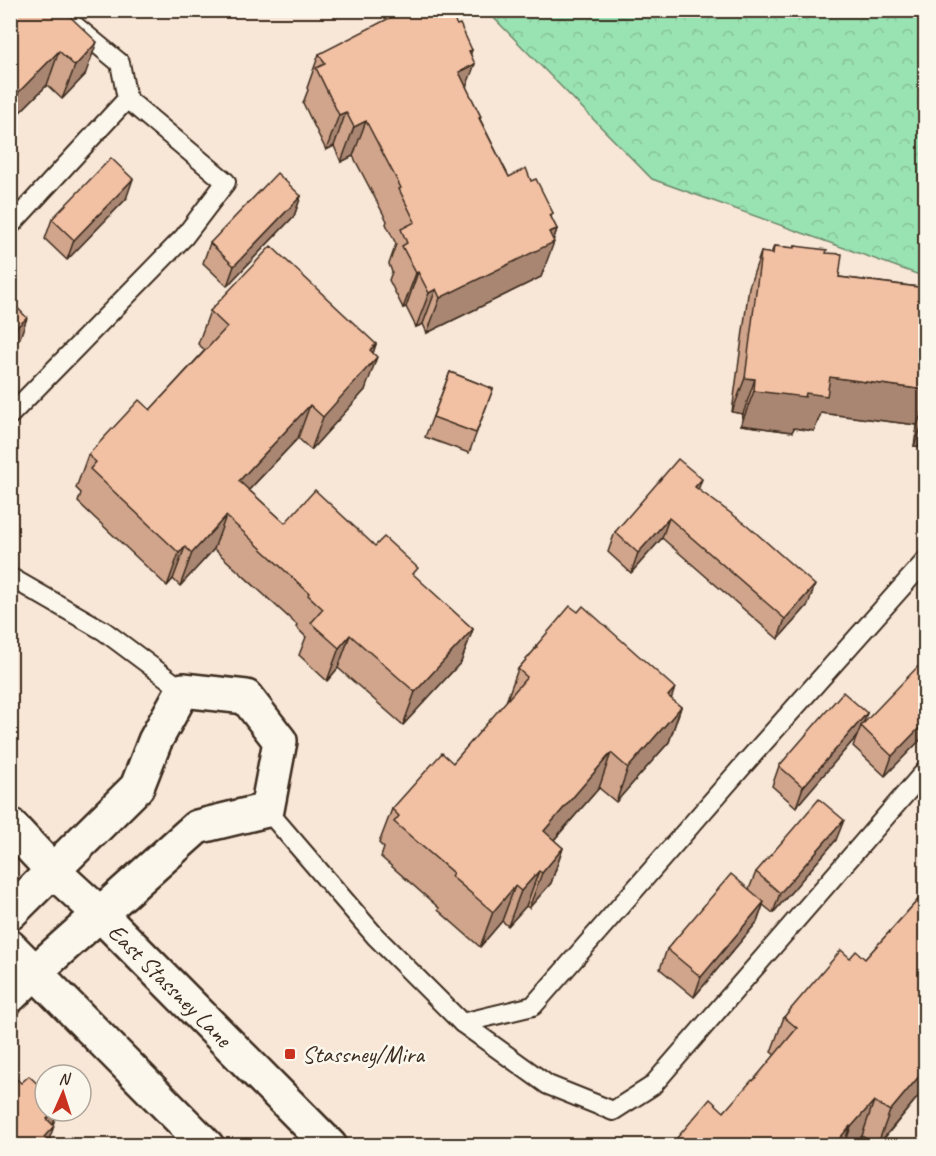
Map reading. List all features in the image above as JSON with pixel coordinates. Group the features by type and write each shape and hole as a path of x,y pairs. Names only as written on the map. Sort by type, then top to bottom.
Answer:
{"street":[{"path":"10,913 137,787 155,741 183,690 246,697 280,741 267,810 196,826 10,996"},
{"name":"East Stassney Lane","path":"10,825 52,870 100,914 330,1146"},
{"path":"10,947 207,1146"}],"lane":[{"path":"10,415 184,237 226,182 127,99 120,63 56,10"},
{"path":"10,226 127,99"},
{"path":"462,1023 533,1006 926,560"},
{"path":"10,577 104,631 183,690"},
{"path":"267,810 376,937 462,1023 548,1085 613,1111 652,1086 926,770"}],"green space":[{"path":"487,11 925,11 925,277 652,179"}],"building":[{"path":"10,10 63,10 97,42 75,66 59,51 10,101"},
{"path":"405,10 449,10 457,25 460,24 472,50 469,51 475,64 459,72 481,117 479,118 509,177 526,168 531,181 536,179 553,213 550,215 557,229 549,232 554,242 440,298 436,289 429,293 402,246 407,243 401,229 415,222 399,189 401,188 366,121 354,127 346,112 339,115 316,68 325,64 319,54"},
{"path":"111,158 133,179 74,240 52,219"},
{"path":"277,173 301,196 234,266 210,243"},
{"path":"271,246 376,344 370,350 377,357 323,417 310,405 239,481 285,523 315,490 375,546 384,537 418,568 413,574 473,629 415,692 350,635 339,648 311,623 323,609 308,595 309,593 226,516 192,553 185,547 179,553 90,469 96,462 88,455 139,400 150,410 227,327 210,311"},
{"path":"774,246 795,248 795,246 842,254 839,277 926,288 926,390 830,377 827,396 806,393 805,397 754,391 755,379 745,378 761,252 773,254"},
{"path":"10,300 27,318 10,333"},
{"path":"450,372 493,389 476,433 433,417"},
{"path":"678,459 702,479 695,487 747,525 815,585 785,619 669,518 638,553 615,532"},
{"path":"570,606 578,612 583,606 675,688 668,696 681,707 628,768 611,753 544,831 563,848 542,873 539,871 521,891 515,886 493,912 451,876 453,873 394,822 399,816 392,809 442,753 453,763 527,677 518,669"},
{"path":"926,658 926,721 892,756 861,726"},
{"path":"843,692 867,713 803,787 779,766"},
{"path":"819,799 844,820 780,893 756,872"},
{"path":"731,874 764,902 701,977 667,949"},
{"path":"926,891 926,1068 890,1111 874,1101 833,1146 670,1146 710,1099 724,1112 753,1081 797,1028 784,1017 841,950 850,958 856,951 865,959"},
{"path":"10,1073 21,1083 29,1076 33,1080 33,1123 51,1123 54,1126 44,1137 53,1146 10,1146"}],"place":[{"name":"Stassney/Mira","path":"290,1054"}]}
